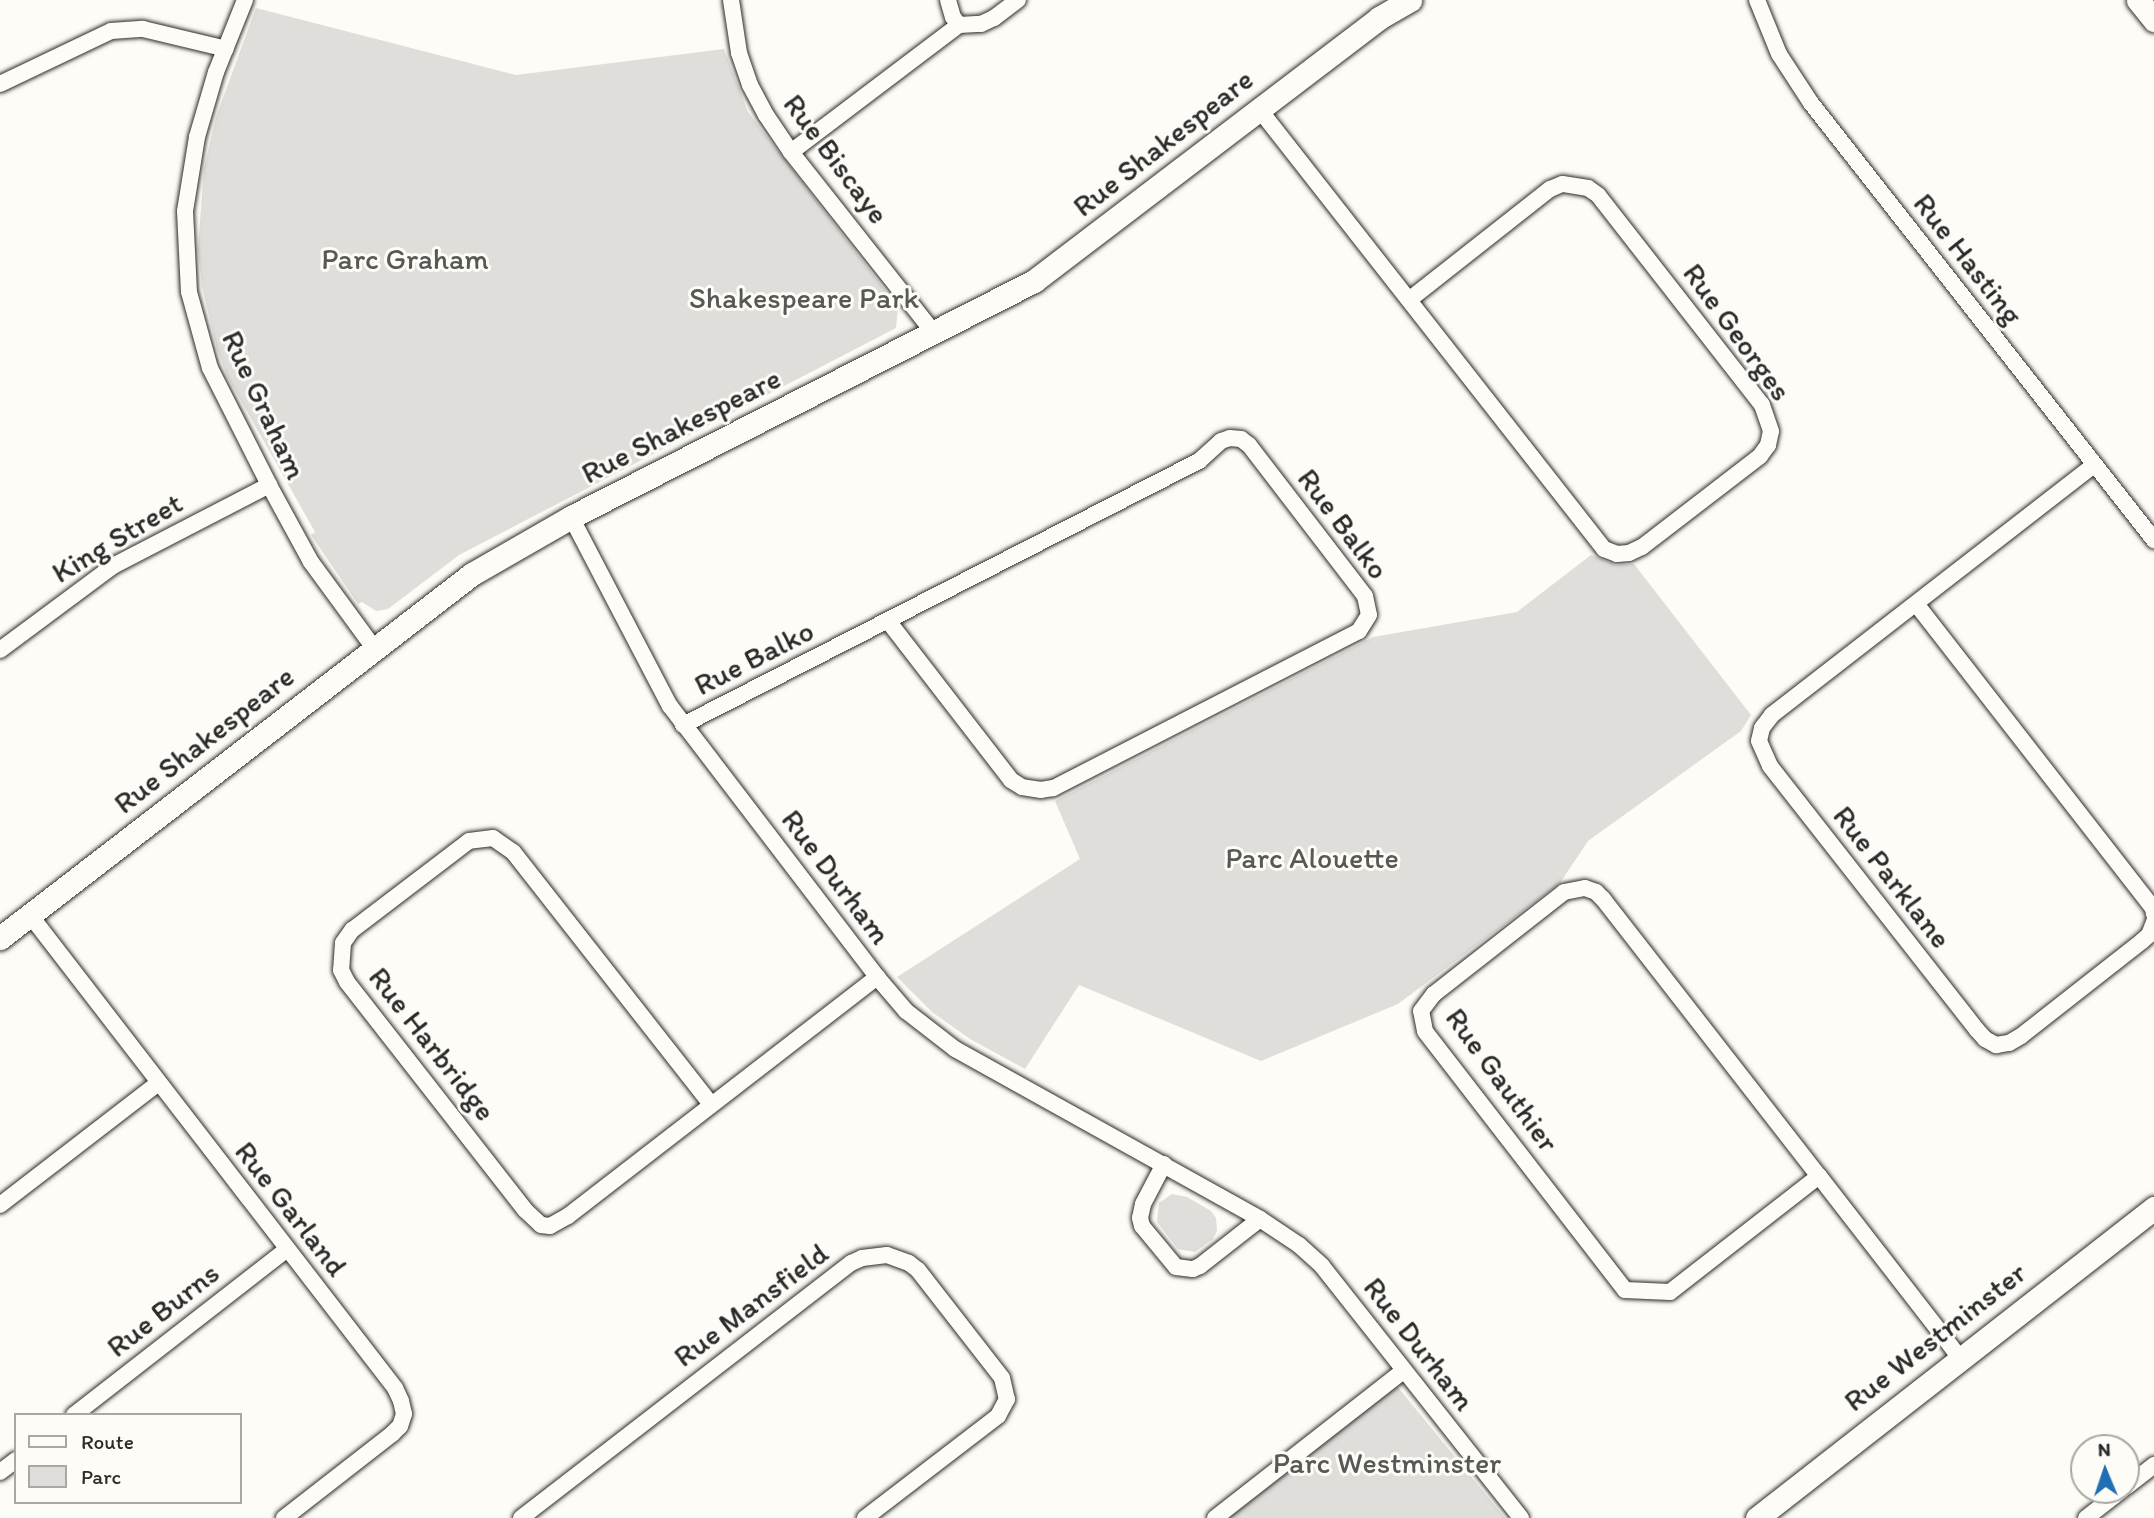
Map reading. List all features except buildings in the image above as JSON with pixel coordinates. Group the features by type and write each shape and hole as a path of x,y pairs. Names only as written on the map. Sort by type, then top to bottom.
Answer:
{"street":[{"name":"Rue Graham","path":"245,0 205,104 190,174 185,211 189,292 210,368 269,485 312,562 374,648"},
{"name":"Rue Biscaye","path":"732,0 739,53 750,85 791,152 934,333"},
{"path":"948,0 953,17 959,25"},
{"path":"791,152 959,25 981,24 1018,0"},
{"name":"Rue Shakespeare","path":"0,938 472,574 571,517 1041,276 1379,18 1409,0"},
{"name":"Rue Hasting","path":"1757,0 1779,54 1811,103 2154,540"},
{"path":"2138,0 2154,20"},
{"path":"0,84 111,31 143,29 226,49"},
{"name":"Rue Georges","path":"1259,109 1604,549 1617,554 1629,553 1642,547 1760,456 1768,445 1771,431 1762,405 1598,195 1588,188 1562,184 1550,189 1409,300"},
{"name":"Rue Balko","path":"683,725 889,622 1199,461 1221,441 1230,438 1241,439 1249,445 1365,596 1369,615 1359,631 1064,782 1041,790 1022,787 1011,780 889,622"},
{"name":"Rue Parklane","path":"2094,465 1772,715 1762,728 1759,741 1770,766 1985,1040 1996,1045 2008,1043 2021,1036 2142,941 2149,934 2154,922"},
{"name":"King Street","path":"0,650 113,566 269,485"},
{"name":"Rue Durham","path":"571,517 659,687 683,725 766,828 877,977 921,1024 955,1049 1164,1164 1260,1219 1299,1245 1322,1266 1521,1518"},
{"path":"1917,605 2154,914"},
{"name":"Rue Harbridge","path":"710,1103 513,852 493,838 469,841 352,930 342,943 340,963 347,982 525,1210 541,1225 550,1226 568,1216 710,1103 877,977"},
{"name":"Rue Gauthier","path":"1819,1176 1670,1292 1625,1290 1424,1031 1421,1011 1434,994 1564,892 1574,888 1595,892 1819,1176 1959,1357"},
{"name":"Rue Garland","path":"30,915 157,1084 395,1388 404,1414 400,1426 284,1518"},
{"path":"0,1205 157,1084"},
{"path":"1164,1164 1143,1204 1140,1219 1142,1226 1176,1267 1184,1269 1200,1266 1260,1219"},
{"name":"Rue Westminster","path":"1757,1518 1959,1357 2154,1208"},
{"name":"Rue Burns","path":"77,1413 287,1249"},
{"name":"Rue Mansfield","path":"522,1518 851,1263 862,1258 887,1255 909,1263 918,1270 1002,1378 1007,1399 998,1416 865,1518"},
{"path":"1214,1518 1403,1371"},
{"path":"2140,1476 2154,1465"},
{"path":"2086,1518 2104,1504"}],"green space":[{"name":"Parc Graham","path":"256,8 516,75 724,49 748,112 898,307 896,328 459,555 388,609 376,611 362,602 358,604 311,535 315,532 227,376 217,349 202,287 198,249 204,168 216,117"},
{"name":"Parc Alouette","path":"1591,555 1616,565 1634,564 1751,715 1741,731 1588,841 1560,883 1398,1004 1261,1061 1079,985 1025,1069 970,1039 932,1012 897,977 1080,859 1055,801 1373,637 1517,612"},
{"path":"1172,1194 1187,1197 1211,1211 1216,1218 1217,1231 1213,1239 1195,1252 1178,1249 1157,1222 1159,1203"},
{"name":"Parc Westminster","path":"1396,1385 1505,1518 1229,1518"}],"park label":[{"name":"Shakespeare Park","path":"804,298"}]}
